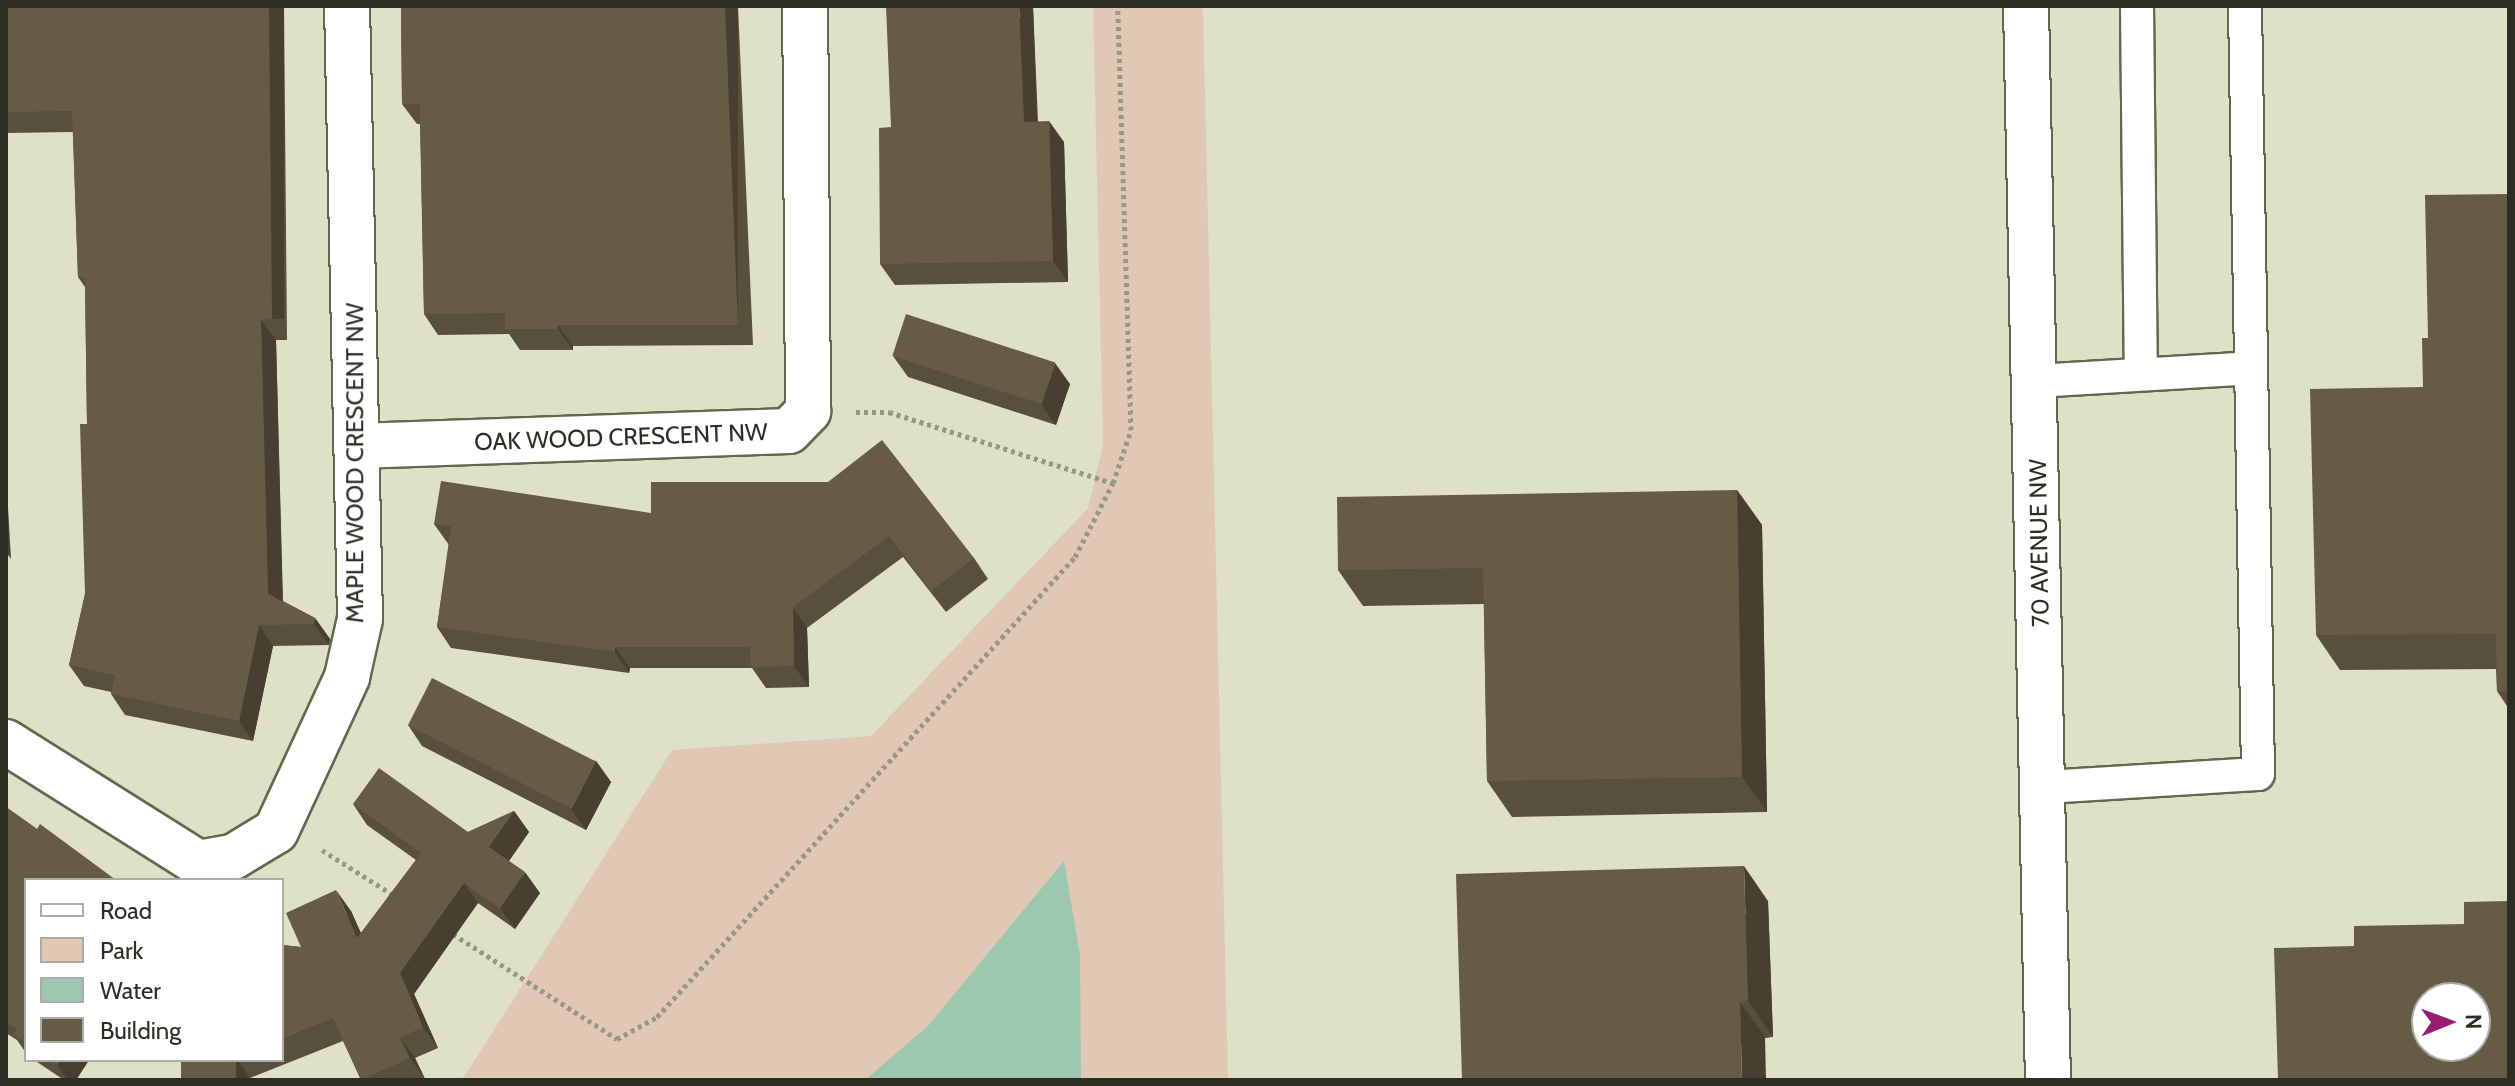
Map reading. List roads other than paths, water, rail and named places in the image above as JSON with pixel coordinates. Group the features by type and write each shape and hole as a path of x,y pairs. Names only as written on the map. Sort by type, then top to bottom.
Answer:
{"street":[{"name":"MAPLE WOOD CRESCENT NW","path":"6,742 198,863 233,857 276,831 347,677 360,619 347,6"},
{"name":"OAK WOOD CRESCENT NW","path":"357,446 789,431 808,411 805,6"},
{"name":"70 AVENUE NW","path":"2026,6 2045,787 2048,1080"}],"lane":[{"path":"2137,6 2141,374"},
{"path":"2045,787 2258,774 2245,6"},
{"path":"2035,381 2251,368"}],"water":[{"path":"1064,861 1080,955 1081,1080 865,1080 928,1026"}]}
